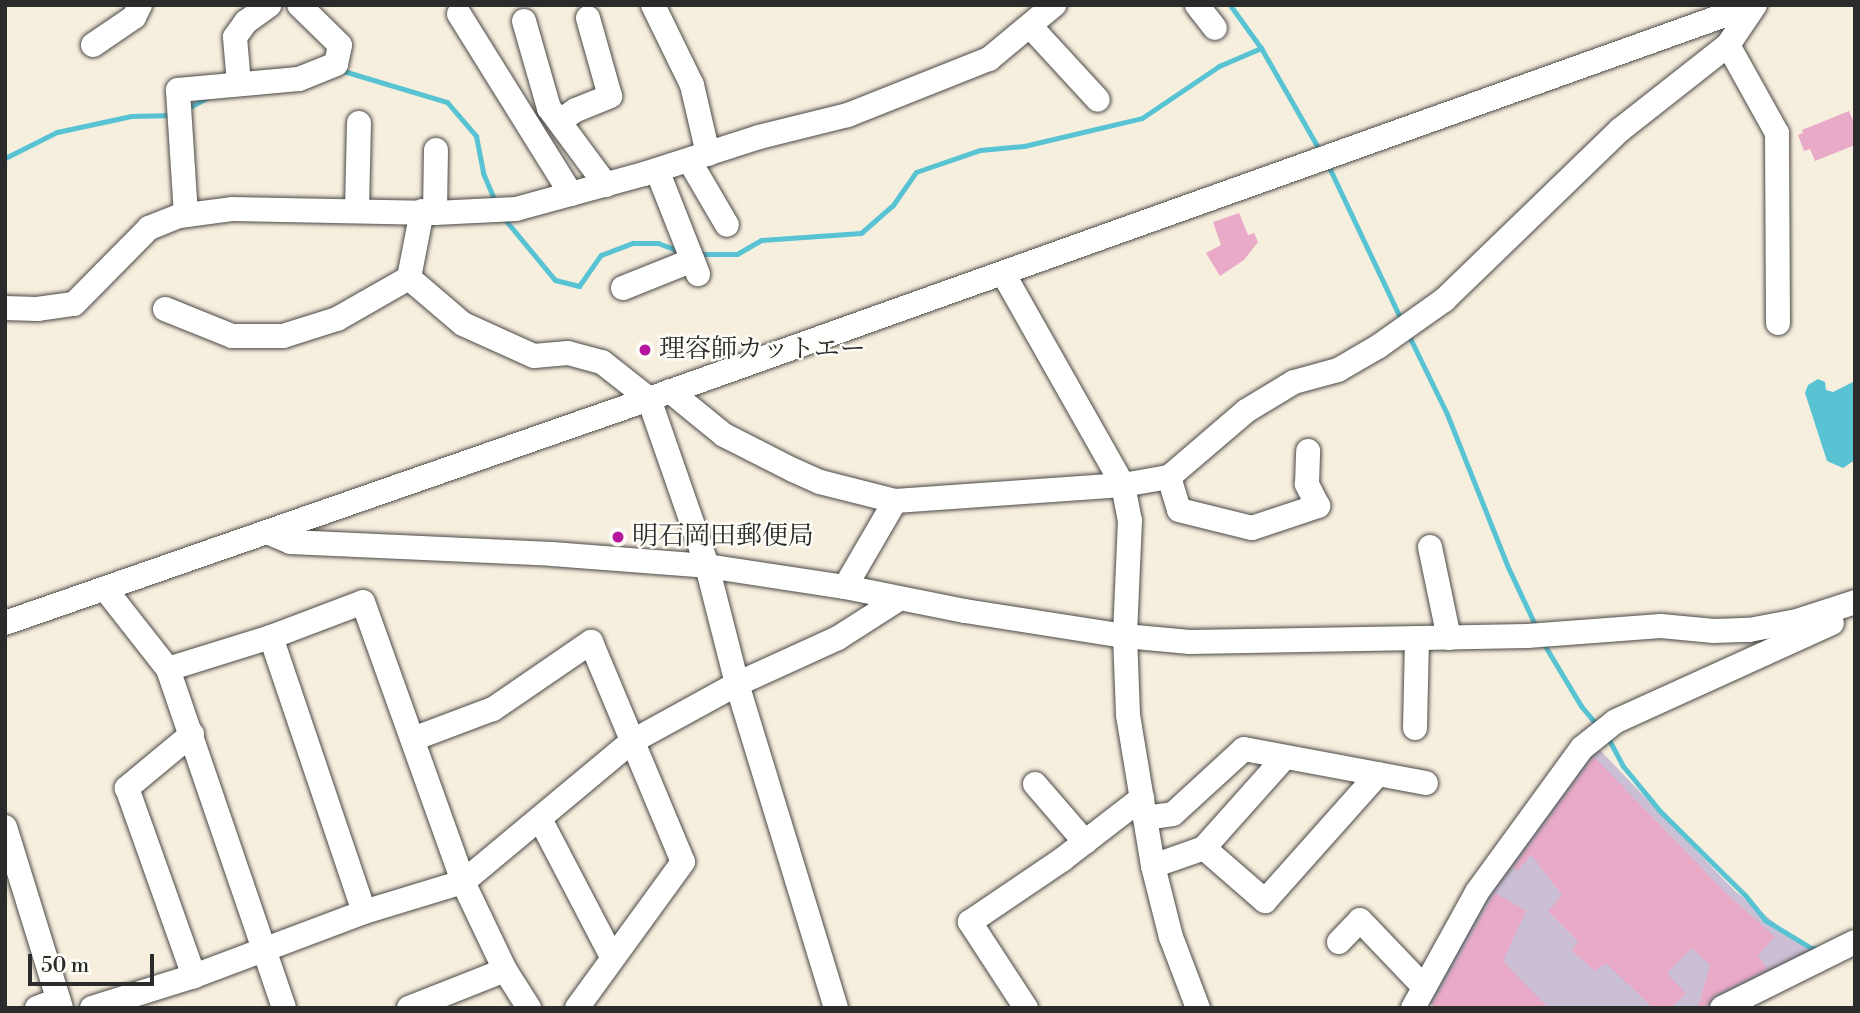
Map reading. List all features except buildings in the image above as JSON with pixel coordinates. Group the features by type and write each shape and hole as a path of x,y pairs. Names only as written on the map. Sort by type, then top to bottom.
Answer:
{"street":[{"path":"93,45 134,17 140,5"},
{"path":"239,84 235,37 246,23 269,5"},
{"path":"186,215 178,90 299,79 336,64 340,45 299,5"},
{"path":"653,5 692,85 699,157 727,225"},
{"path":"5,308 74,304 149,228 186,215 232,209 429,212 516,209 606,185 759,137 848,115 900,96 989,60 1054,5"},
{"path":"1197,5 1214,28"},
{"path":"409,278 463,324 534,356 568,353 602,362 724,435 820,482 895,501 1124,485 1169,477 1246,411 1294,382 1338,370 1379,346 1444,300 1620,130 1728,45 1754,5"},
{"path":"5,623 660,395 1754,5"},
{"path":"458,14 572,194"},
{"path":"560,121 576,110 610,96 588,18"},
{"path":"524,21 549,107 606,185"},
{"path":"1030,26 1098,100"},
{"path":"1728,45 1777,133 1778,323"},
{"path":"357,210 359,123"},
{"path":"165,309 232,336 283,336 337,319 409,278 429,212 436,150"},
{"path":"623,288 695,267 657,170"},
{"path":"1003,273 1124,485 1130,520 1125,636 1128,715 1153,866 1171,937 1198,1008"},
{"path":"660,395 737,684 836,1008"},
{"path":"1169,477 1180,510 1252,528 1318,506 1307,484 1308,451"},
{"path":"845,587 895,501"},
{"path":"267,532 290,542 552,554 707,566 1125,636 1190,642 1449,638 1661,626 1714,631 1749,629 1797,621 1855,602"},
{"path":"1430,547 1449,638"},
{"path":"106,590 168,669 284,1008"},
{"path":"92,1008 194,976 265,947 364,912 463,882 631,742 737,684 838,638 899,600"},
{"path":"168,669 271,637 363,602 463,882 505,970 529,1008"},
{"path":"1339,942 1360,920 1419,997 1477,892 1582,748 1616,721 1855,612"},
{"path":"271,637 364,912"},
{"path":"1415,728 1417,639"},
{"path":"413,739 493,709 591,642 683,862 577,1008"},
{"path":"191,734 127,788 194,976"},
{"path":"1026,1008 970,922 1085,842 1143,808 1173,814 1244,749 1426,783"},
{"path":"1153,866 1204,848 1284,757"},
{"path":"1204,848 1265,901 1377,774"},
{"path":"1035,784 1085,842"},
{"path":"540,819 612,957"},
{"path":"5,827 52,1005"},
{"path":"1722,1008 1855,942"},
{"path":"409,1008 505,970"}],"shaded area":[{"path":"1598,748 1735,891 1813,954 1707,1008 1435,1008 1426,998 1493,884 1565,779"}],"water":[{"path":"1818,379 1825,382 1826,390 1833,392 1855,381 1855,460 1843,468 1827,461 1805,393 1808,385"}],"waterway":[{"path":"1230,5 1261,48 1320,151"},
{"path":"699,254 737,254 761,240 861,233 893,205 916,172 980,150 1024,146 1142,118 1219,66 1261,48"},
{"path":"340,70 447,102 476,136 483,173 496,204"},
{"path":"186,109 209,97"},
{"path":"5,158 57,132 131,116 175,115"},
{"path":"1327,163 1402,322"},
{"path":"502,216 555,280 579,286 601,255 633,243 658,243 679,251"},
{"path":"1408,334 1447,414 1507,565 1537,629"},
{"path":"1542,641 1581,706 1598,726"},
{"path":"1607,736 1623,766 1660,811 1745,895 1765,920 1811,948 1819,949"}],"place":[{"name":"理容師カットエー","path":"645,350"},
{"name":"明石岡田郵便局","path":"618,537"}]}
